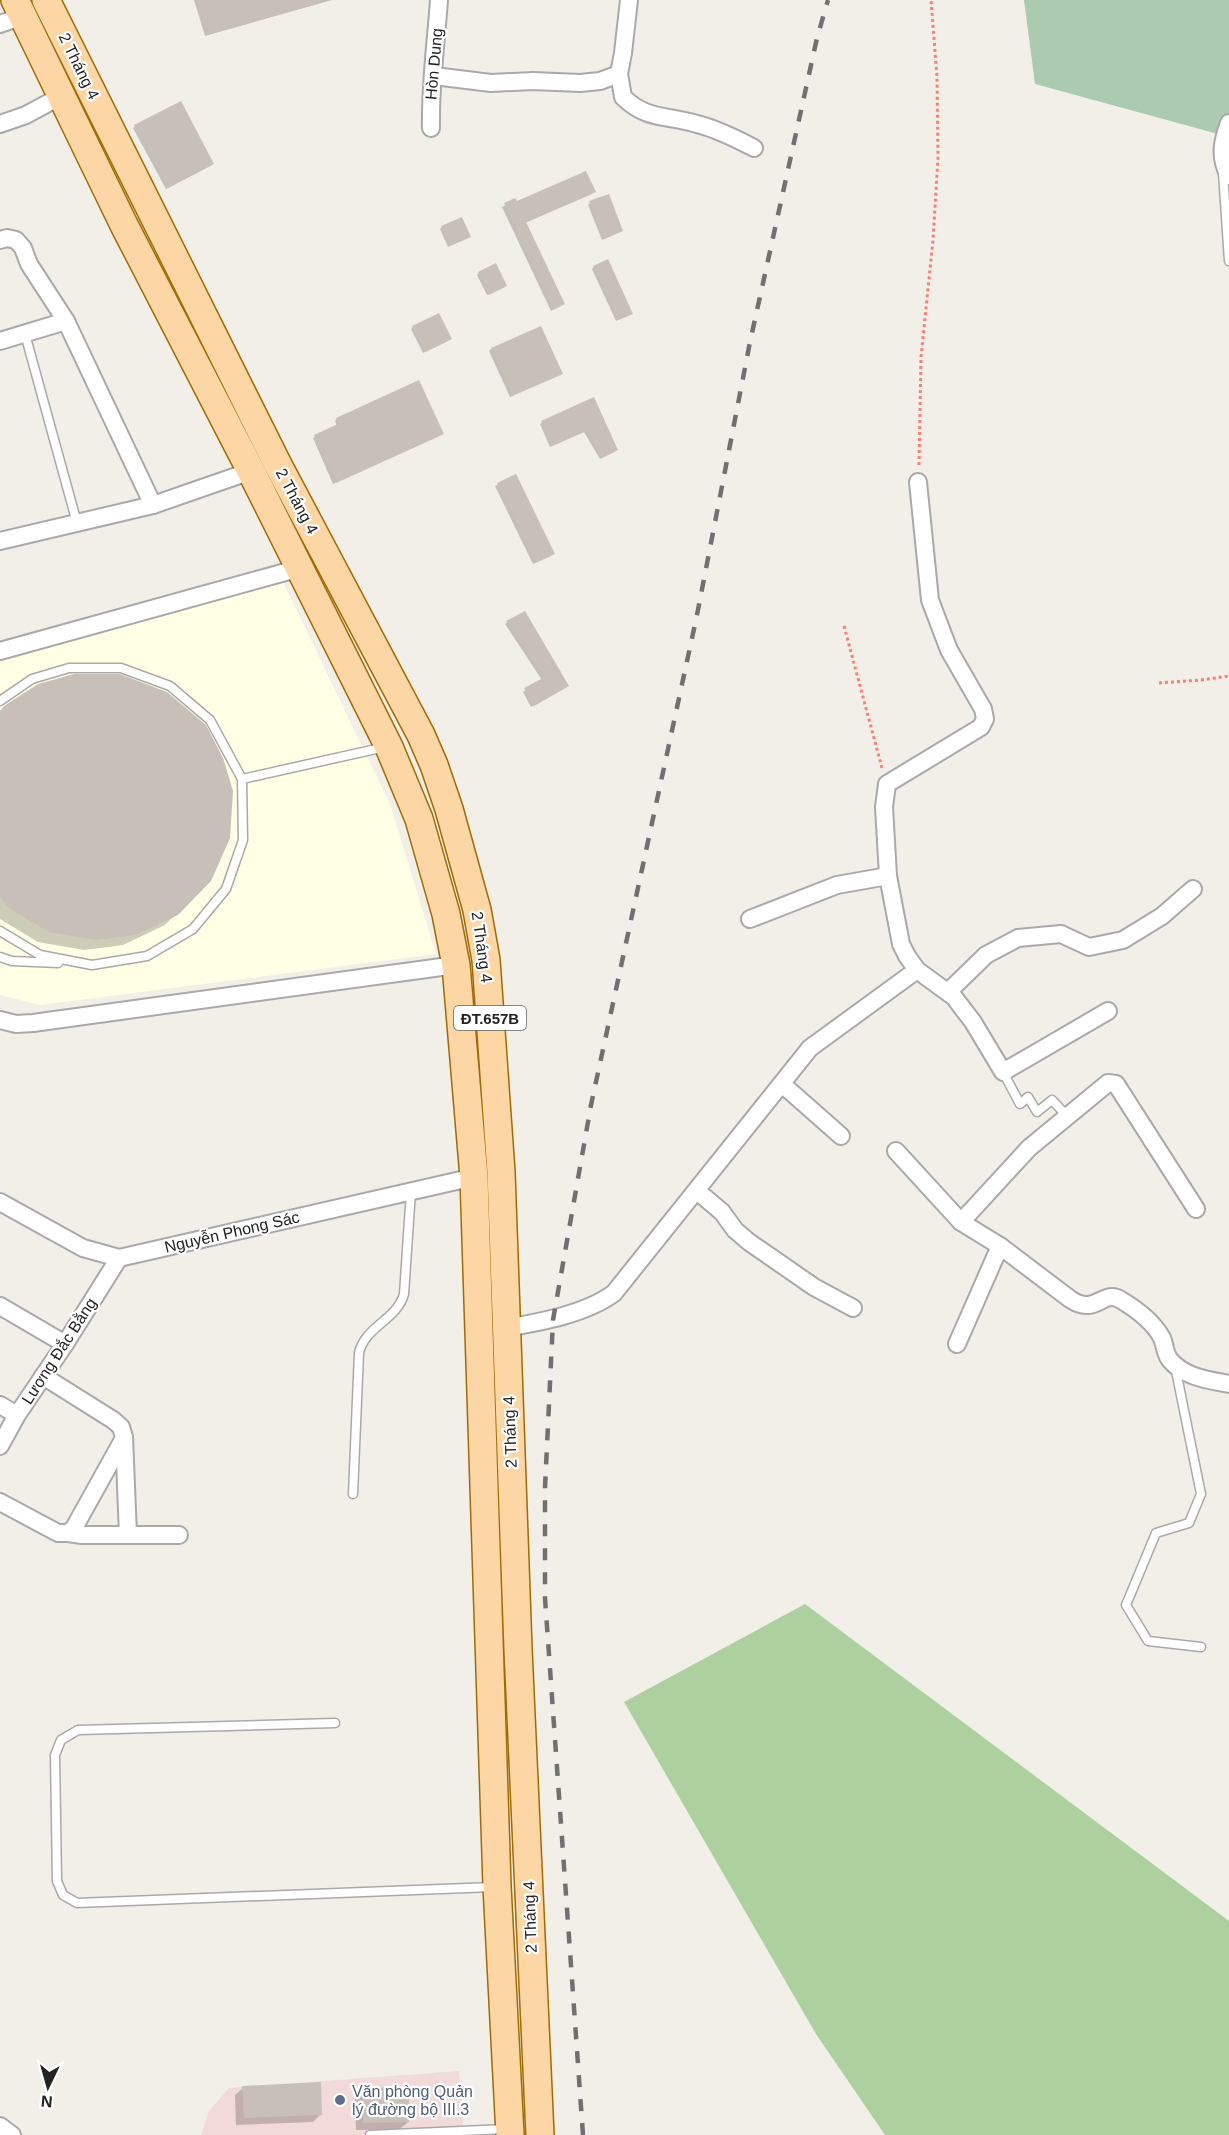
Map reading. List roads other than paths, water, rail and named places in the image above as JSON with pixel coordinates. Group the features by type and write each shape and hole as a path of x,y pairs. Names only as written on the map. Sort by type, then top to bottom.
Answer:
{"main road":[{"name":"2 Tháng 4","path":"46,0 277,463 421,735 452,818 477,910 486,960 501,1172 518,1649 540,2135"},
{"name":"2 Tháng 4","path":"13,13 61,96 389,747 405,782 425,838 446,914 456,965 474,1177 497,1886 510,2132"},
{"path":"389,747 421,735"},
{"path":"456,965 486,960"},
{"path":"474,1177 501,1172"},
{"path":"489,1650 518,1649"},
{"path":"497,1886 529,1885"}],"street":[{"name":"Hòn Dung","path":"431,128 430,92 434,76 439,0"},
{"path":"629,0 619,74 623,97 641,112 699,124 754,147"},
{"path":"434,76 491,83 533,81 580,83 600,81 619,74"},
{"path":"0,124 61,96"},
{"path":"1226,169 1224,142 1229,123"},
{"path":"0,240 7,238 16,240 23,248 29,264 66,321 153,505"},
{"path":"0,341 66,321"},
{"path":"0,541 153,505 251,471"},
{"path":"918,482 930,600 949,650 983,709 985,719 981,727 887,784 884,807 888,876 901,944 917,970 948,992 968,1016 1004,1072 1108,1011"},
{"path":"0,651 300,568"},
{"path":"750,919 837,885 888,876"},
{"path":"948,992 986,955 1018,938 1061,934 1089,947 1123,940 1162,916 1193,889"},
{"path":"0,1020 16,1024 33,1023 456,965"},
{"path":"506,1328 553,1320 607,1299 622,1286 810,1048 917,970"},
{"path":"961,1222 1029,1148 1108,1083 1116,1084 1196,1209"},
{"path":"782,1084 841,1136"},
{"path":"896,1151 961,1222 1000,1246 1077,1304 1087,1306 1108,1297 1119,1298 1155,1329 1162,1338 1168,1358 1175,1365 1189,1374 1229,1384"},
{"name":"Nguyễn Phong Sác","path":"0,1202 83,1248 119,1258 474,1177"},
{"path":"697,1191 722,1212 735,1230 749,1242 814,1287 854,1308"},
{"path":"957,1344 1000,1246"},
{"name":"Lương Đắc Bằng","path":"0,1446 17,1415 119,1258"},
{"path":"0,1306 65,1344"},
{"path":"43,1377 121,1427 124,1437 128,1535"},
{"path":"0,1404 17,1415"},
{"path":"68,1533 74,1528 124,1437"},
{"path":"0,1502 58,1533 178,1535"},
{"path":"0,2126 12,2135"}],"lane":[{"path":"1226,169 1229,261"},
{"path":"25,334 77,523"},
{"path":"0,701 32,679 69,668 121,668 171,686 210,720 242,779 243,840 226,889 193,929 147,956 92,965 12,961 0,957"},
{"path":"242,779 389,747"},
{"path":"0,932 40,955 92,965"},
{"path":"1004,1072 1020,1104 1028,1097 1037,1112 1052,1100 1067,1116"},
{"path":"353,1494 359,1353 361,1343 368,1334 397,1310 402,1303 411,1190"},
{"path":"1175,1365 1201,1494 1189,1522 1156,1533 1126,1605 1148,1641 1200,1647"},
{"path":"335,1723 78,1730 61,1740 55,1755 57,1881 63,1895 77,1903 497,1886"},
{"path":"370,2135 510,2132"}],"railway":[{"path":"583,2135 545,1598 545,1488 553,1320 591,1105 697,615 750,342 817,38 828,0"}],"place":[{"name":"Văn phòng Quản lý đường bộ III.3","path":"340,2100"}]}
